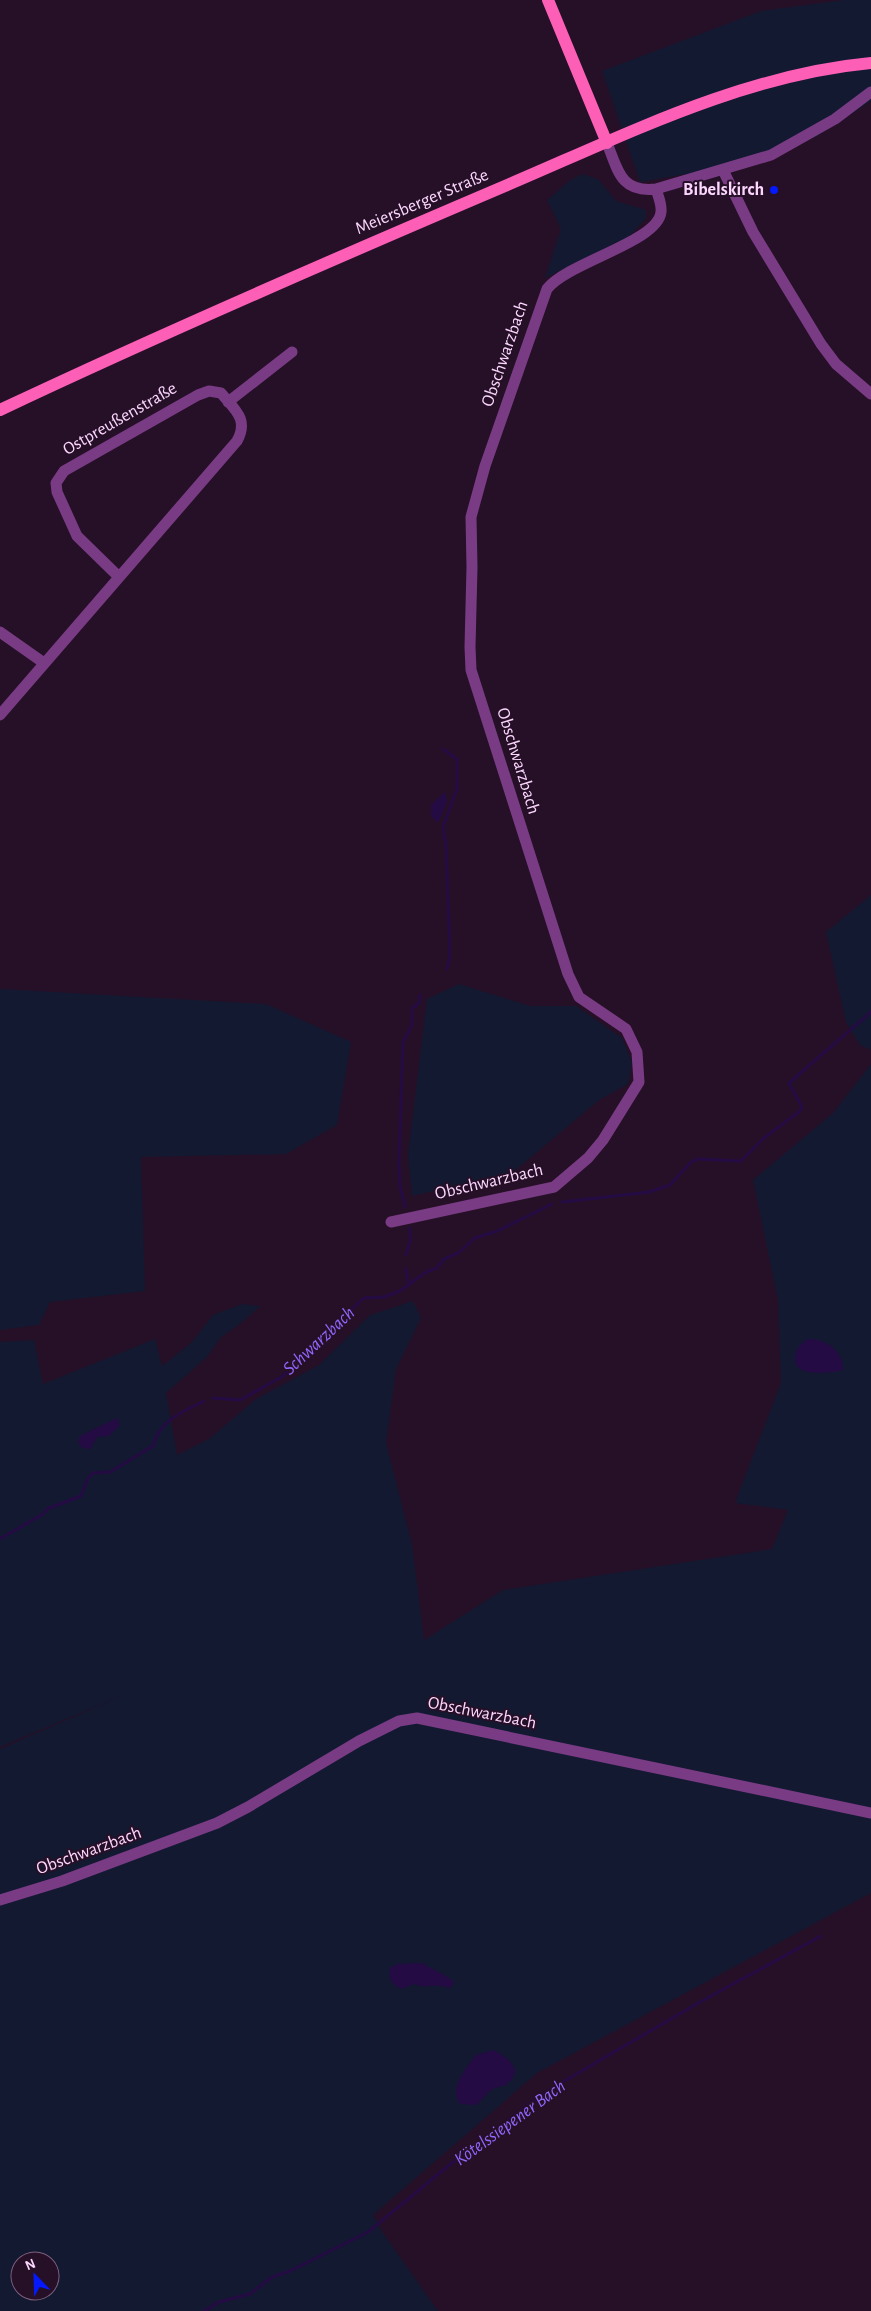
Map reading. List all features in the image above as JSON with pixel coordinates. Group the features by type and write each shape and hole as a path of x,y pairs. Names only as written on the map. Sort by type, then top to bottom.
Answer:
{"main road":[{"path":"548,0 606,143"},
{"name":"Meiersberger Straße","path":"0,410 204,316 606,143 735,92 803,73 871,63"}],"street":[{"path":"606,143 620,176 626,184 643,190 656,189 771,155 835,120 871,92"},
{"path":"723,170 753,232 820,344 836,364 871,394"},
{"name":"Obschwarzbach","path":"390,1222 554,1186 588,1158 603,1140 639,1082 637,1052 626,1029 579,997 568,974 471,670 472,567 470,517 485,466 547,289 561,276 647,233 658,220 661,212 656,189"},
{"path":"228,402 292,352"},
{"name":"Ostpreußenstraße","path":"0,715 237,441 243,430 241,418 221,393 208,391 198,394 64,472 56,483 57,492 77,536 119,577"},
{"path":"0,632 44,663"},
{"name":"Obschwarzbach","path":"0,1900 62,1881 217,1823 256,1803 359,1741 399,1721 417,1718 871,1812"}],"shaded area":[{"path":"844,0 871,0 871,101 816,137 704,171 640,182 602,71 761,11"},
{"path":"582,174 598,179 616,201 646,210 646,218 630,236 545,278 561,229 547,200 569,181"},
{"path":"445,792 447,801 438,823 431,816 431,805"},
{"path":"871,895 871,1050 860,1045 846,1022 826,932"},
{"path":"459,984 530,1006 576,1006 622,1038 632,1062 628,1084 599,1100 512,1173 412,1196 408,1155 427,999"},
{"path":"0,989 266,1004 351,1042 337,1125 286,1154 141,1157 145,1291 50,1302 39,1325 0,1330"},
{"path":"871,1064 871,1893 537,2073 373,2215 383,2233 438,2311 0,2311 0,1749 133,1691 0,1747 0,1342 34,1340 43,1384 155,1339 162,1366 192,1342 213,1315 242,1304 261,1306 221,1337 207,1357 166,1393 177,1455 209,1439 256,1399 319,1365 370,1315 413,1301 421,1318 396,1369 386,1443 412,1544 424,1640 503,1590 772,1549 788,1510 735,1503 781,1383 778,1300 753,1180 833,1113"},
{"path":"807,1339 827,1343 832,1347 840,1357 843,1370 814,1373 800,1369 796,1364 795,1355 799,1347"},
{"path":"117,1418 120,1425 109,1436 97,1437 90,1449 82,1448 78,1442 80,1436"},
{"path":"422,1963 451,1979 454,1982 452,1986 449,1988 414,1984 401,1989 391,1980 389,1975 390,1968 397,1964"},
{"path":"493,2050 507,2059 514,2067 513,2077 505,2085 491,2090 477,2105 460,2104 456,2092 463,2072 476,2055"}],"waterway":[{"path":"443,749 457,759 457,789 443,827 446,845 450,955 447,969"},
{"path":"405,1207 400,1186 399,1163 403,1042 412,1025 412,1008 419,1003 420,995"},
{"name":"Schwarzbach","path":"562,1202 649,1192 670,1185 690,1163 697,1159 741,1161 764,1138 800,1111 802,1107 789,1083 871,1012"},
{"name":"Schwarzbach","path":"213,1398 240,1400 283,1376 294,1364 314,1350 319,1338 364,1298 384,1297 400,1291 426,1272 437,1268 444,1259 458,1253 475,1238 497,1231 552,1204"},
{"path":"406,1255 411,1238 409,1228"},
{"path":"406,1269 409,1285"},
{"name":"Schwarzbach","path":"0,1539 43,1514 47,1509 81,1496 88,1478 93,1473 110,1472 153,1446 160,1430 172,1418 204,1401"},
{"name":"Kötelssiepener Bach","path":"204,2311 219,2302 250,2294 272,2277 290,2271 368,2232 453,2162 542,2094 700,2002 821,1936"}],"place":[{"name":"Bibelskirch","path":"774,190"}]}
